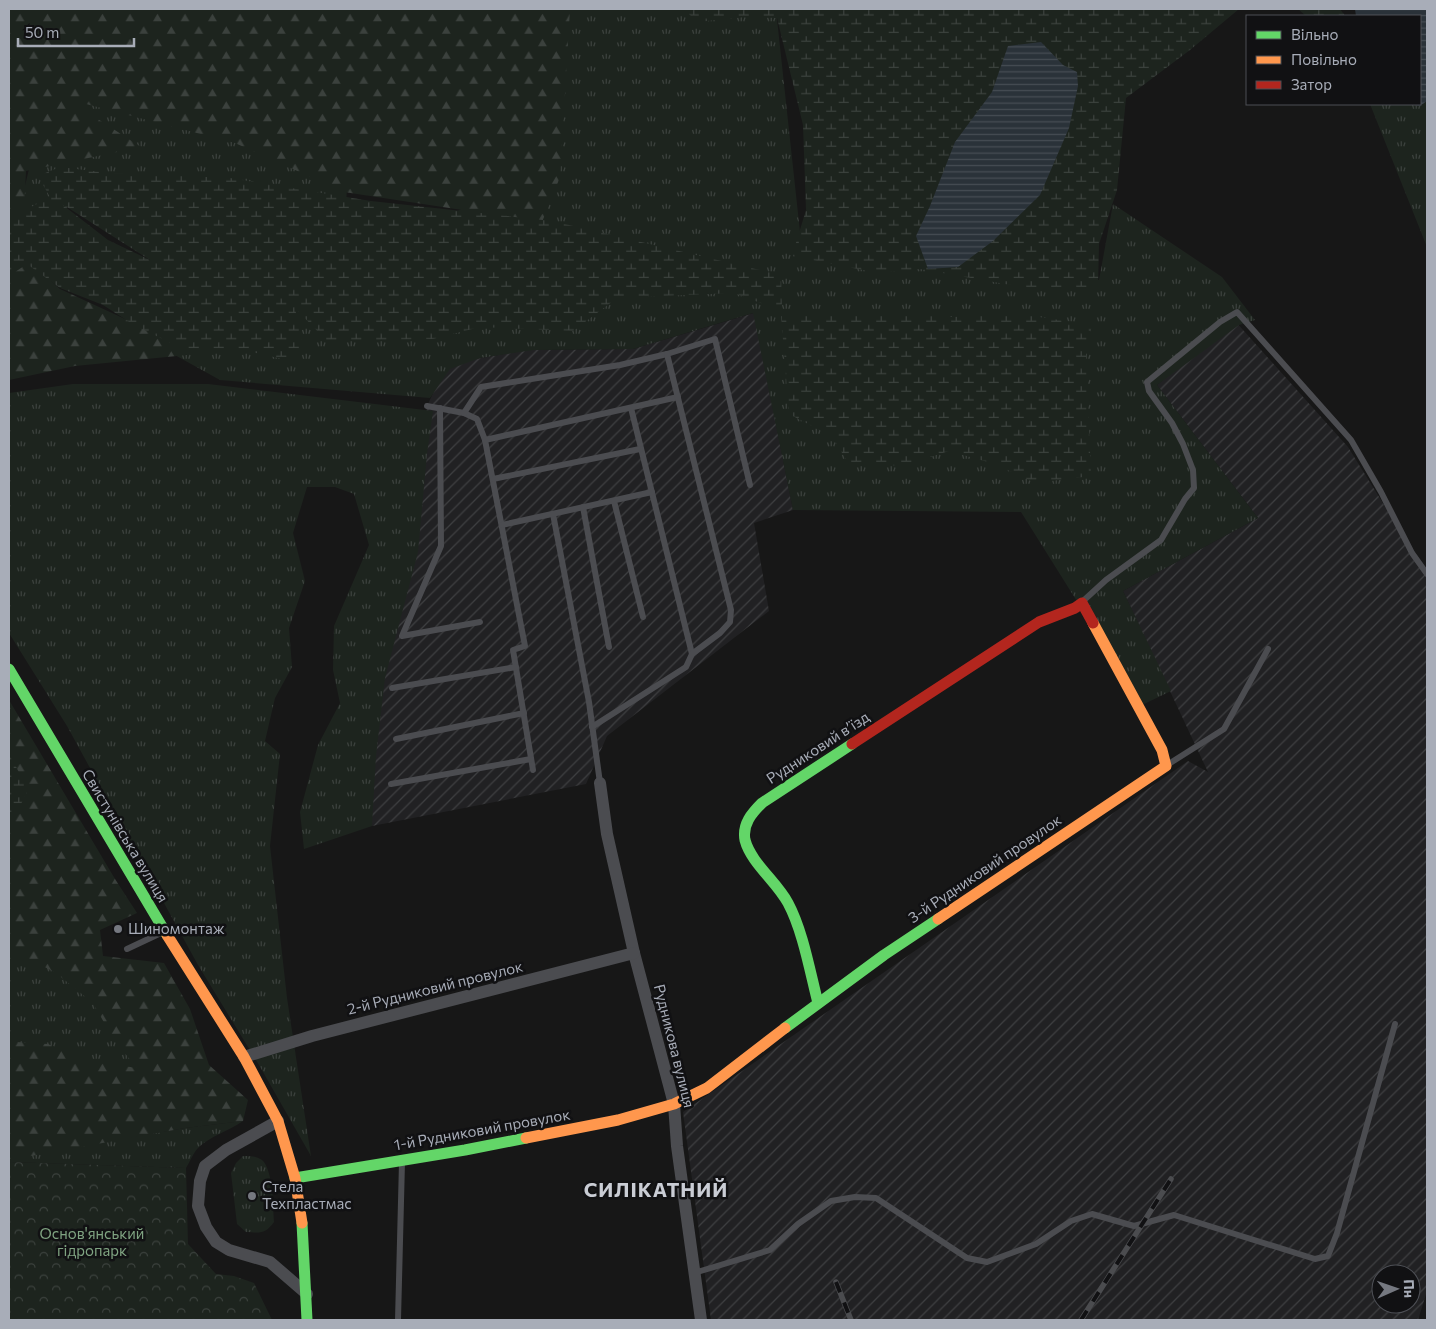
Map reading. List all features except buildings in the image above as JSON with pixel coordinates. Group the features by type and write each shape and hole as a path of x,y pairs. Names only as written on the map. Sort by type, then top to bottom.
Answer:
{"street":[{"path":"1082,603 1162,750 1166,766"},
{"name":"Рудниковий в’їзд","path":"818,1003 803,944 788,903 750,852 745,839 745,826 751,814 762,803 1039,622 1075,608 1082,603"},
{"name":"Свистунівська вулиця","path":"9,669 164,931 244,1057 278,1121 295,1178 302,1224 307,1320"},
{"name":"3-й Рудниковий провулок","path":"674,1104 707,1088 884,955 1166,766"},
{"name":"Рудникова вулиця","path":"600,783 607,834 634,953 674,1104 677,1146 701,1320"},
{"name":"2-й Рудниковий провулок","path":"244,1057 312,1036 634,953"},
{"name":"1-й Рудниковий провулок","path":"295,1178 618,1120 674,1104"},
{"path":"278,1121 226,1150 206,1166 200,1181 198,1206 206,1227 216,1242 229,1250 270,1262 307,1294"}],"lane":[{"path":"1082,603 1106,580 1161,540 1194,488 1193,470 1183,444 1172,423 1149,390 1147,382 1220,322 1237,312 1351,440 1381,492 1412,553 1427,574"},
{"path":"464,413 481,387 620,364 667,354 714,339 750,485"},
{"path":"592,728 686,667 692,654 720,633 730,622 731,610 667,354"},
{"path":"485,440 678,397"},
{"path":"427,406 464,413 477,419 485,440 525,646 513,650 533,770"},
{"path":"440,408 440,546 402,636 480,622"},
{"path":"631,408 692,654"},
{"path":"493,479 640,449"},
{"path":"502,525 652,492"},
{"path":"614,501 643,618"},
{"path":"583,507 609,647"},
{"path":"553,514 592,728 600,783"},
{"path":"1166,766 1224,729 1268,649"},
{"path":"392,688 516,667"},
{"path":"396,738 524,713"},
{"path":"390,784 531,759"},
{"path":"127,949 164,931"},
{"path":"694,1273 770,1250 798,1224 831,1201 855,1196 876,1198 967,1258 988,1262 1036,1244 1071,1222 1092,1214 1134,1226 1174,1215 1314,1259 1328,1256 1337,1234 1395,1024"},
{"path":"398,1320 402,1160"}],"shaded area":[{"path":"1355,9 1427,9 1427,101 1420,106 1414,105 1421,105 1421,15 1356,15"},
{"path":"1041,42 1063,65 1077,72 1078,86 1069,128 1040,195 993,241 958,267 928,269 916,236 955,142 992,92 1008,46"},
{"path":"754,313 793,510 754,523 769,611 607,736 586,784 372,826 369,757 398,608 427,406 447,364 528,350 633,349"},
{"path":"1235,321 1348,447 1427,574 1427,1291 1421,1310 1421,1264 1371,1264 1371,1314 1420,1314 1418,1320 711,1320 683,1112 1188,761 1208,772 1123,591 1258,518 1157,385"}],"green space":[{"path":"9,9 570,9 560,177 542,222 344,192 235,143 67,99 141,147 26,171 24,211 16,250 60,289 188,348 187,355 75,366 9,380"},
{"path":"296,9 774,9 776,10 800,232 1099,280 1113,204 1222,277 1255,320 1239,325 1157,385 1258,518 1123,591 1171,691 1142,705 1021,512 793,510 753,313 633,349 534,350 480,358 450,369 430,398 220,380 164,349 515,184"},
{"path":"684,9 1239,9 1190,50 1126,98 1117,190 1099,244 1098,288 1034,289 920,269 878,273 792,256 806,210 803,125 777,18 746,17 697,22"},
{"path":"1298,9 1340,9 1344,15 1305,15"},
{"path":"55,60 348,171 346,204 86,178 34,258 9,253"},
{"path":"1427,101 1427,247 1370,105 1420,106"},
{"path":"60,167 109,173 230,178 371,201 552,221 781,275 782,311 734,293 617,298 573,331 480,327 433,339 327,341 295,308 302,344 291,361 247,351 181,348 134,325 103,305 60,288 27,264 9,276 9,218 14,218 14,216 50,197 38,176","holes":["59,202 150,260 108,240"]},
{"path":"884,314 951,317 1026,315 1092,325 1086,352 1091,476 1035,483 995,464 949,451 902,466 848,462 831,436 789,414 781,315"},
{"path":"73,384 208,384 433,411 418,552 385,678 376,756 372,826 304,849 300,812 318,745 340,703 333,670 334,626 369,545 354,494 335,487 307,487 293,533 305,581 289,628 292,667 275,698 265,741 280,754 270,846 287,998 311,1156 259,1065 198,965 67,726 9,633 9,393"},
{"path":"9,700 137,913 100,930 103,956 164,963 190,1009 209,1065 248,1100 243,1121 185,1128 9,1160 9,1044 16,1042 48,1044 82,1060 137,1068 114,1040 93,1003 56,973 22,955 9,965"},
{"path":"9,753 28,790 15,816 9,821"},
{"path":"9,933 89,979 145,1076 9,1103"},
{"path":"243,1121 198,1148 186,1168 9,1162 9,1158 185,1128"},
{"path":"243,1156 253,1156 262,1160 268,1171 272,1189 274,1222 268,1229 262,1232 246,1232 237,1224 231,1173 236,1163"},
{"name":"Основ'янський гідропарк","path":"9,1162 186,1168 188,1244 216,1274 234,1276 254,1283 272,1320 9,1320"}],"railway":[{"path":"1081,1320 1171,1179"},
{"path":"836,1282 851,1320"}],"traffic: fast":[{"path":"9,669 167,935"},
{"path":"818,1003 806,952 793,914 783,895 753,857 744,834 746,824 751,815 762,803 852,744"},
{"path":"785,1028 884,955 938,919"},
{"path":"295,1178 526,1138"},
{"path":"302,1223 307,1320"}],"traffic: slow":[{"path":"938,919 1166,766 1162,750 1093,623"},
{"path":"167,935 244,1057 278,1121 295,1178 302,1223"},
{"path":"526,1138 618,1120 674,1104 707,1088 785,1028"}],"traffic: jam":[{"path":"852,744 1039,622 1075,608 1082,603 1093,623"}],"place":[{"name":"Шиномонтаж","path":"118,929"},
{"name":"Стела Техпластмас","path":"252,1196"}],"district":[{"name":"СИЛІКАТНИЙ","path":"656,1190"}]}
